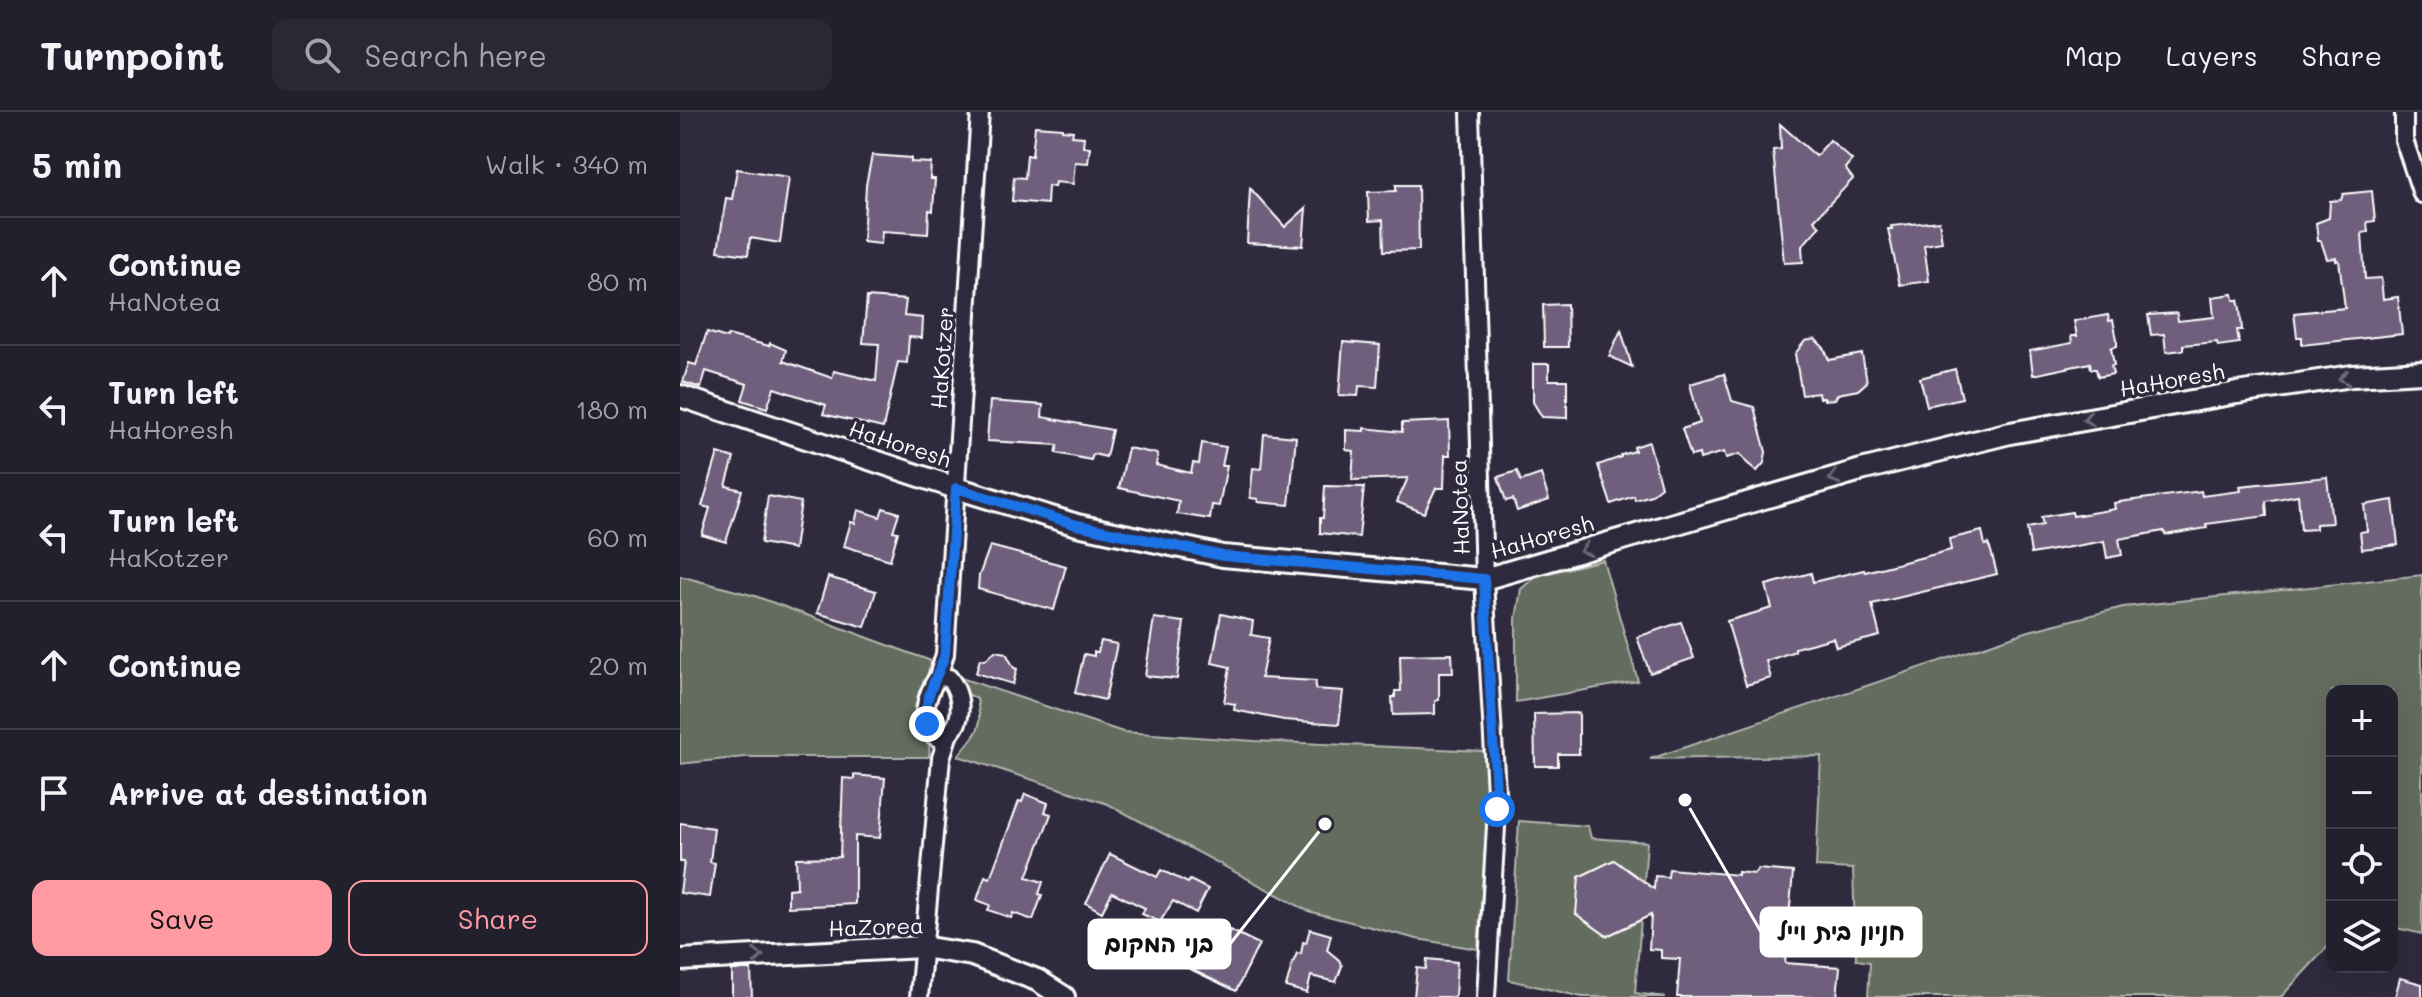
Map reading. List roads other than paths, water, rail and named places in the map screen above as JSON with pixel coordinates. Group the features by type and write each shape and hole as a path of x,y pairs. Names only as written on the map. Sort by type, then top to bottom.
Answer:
{"street":[{"name":"HaKotzer","path":"941,737 957,723 960,703 959,693 944,678 980,112"},
{"name":"HaNotea","path":"1470,112 1484,579 1497,809 1486,997"},
{"path":"2404,112 2404,140 2422,194"},
{"name":"HaHoresh","path":"680,396 1077,525 1223,556 1484,579 1861,470 2010,433 2352,376 2422,372"},
{"path":"919,997 941,758 941,737 927,724 925,715 928,693 944,678"},
{"name":"HaZorea","path":"680,960 922,947 972,955 1037,980 1064,997"}],"place":[{"name":"חניון בית וייל","path":"1685,800"},
{"name":"בני המקום","path":"1325,824"}]}
